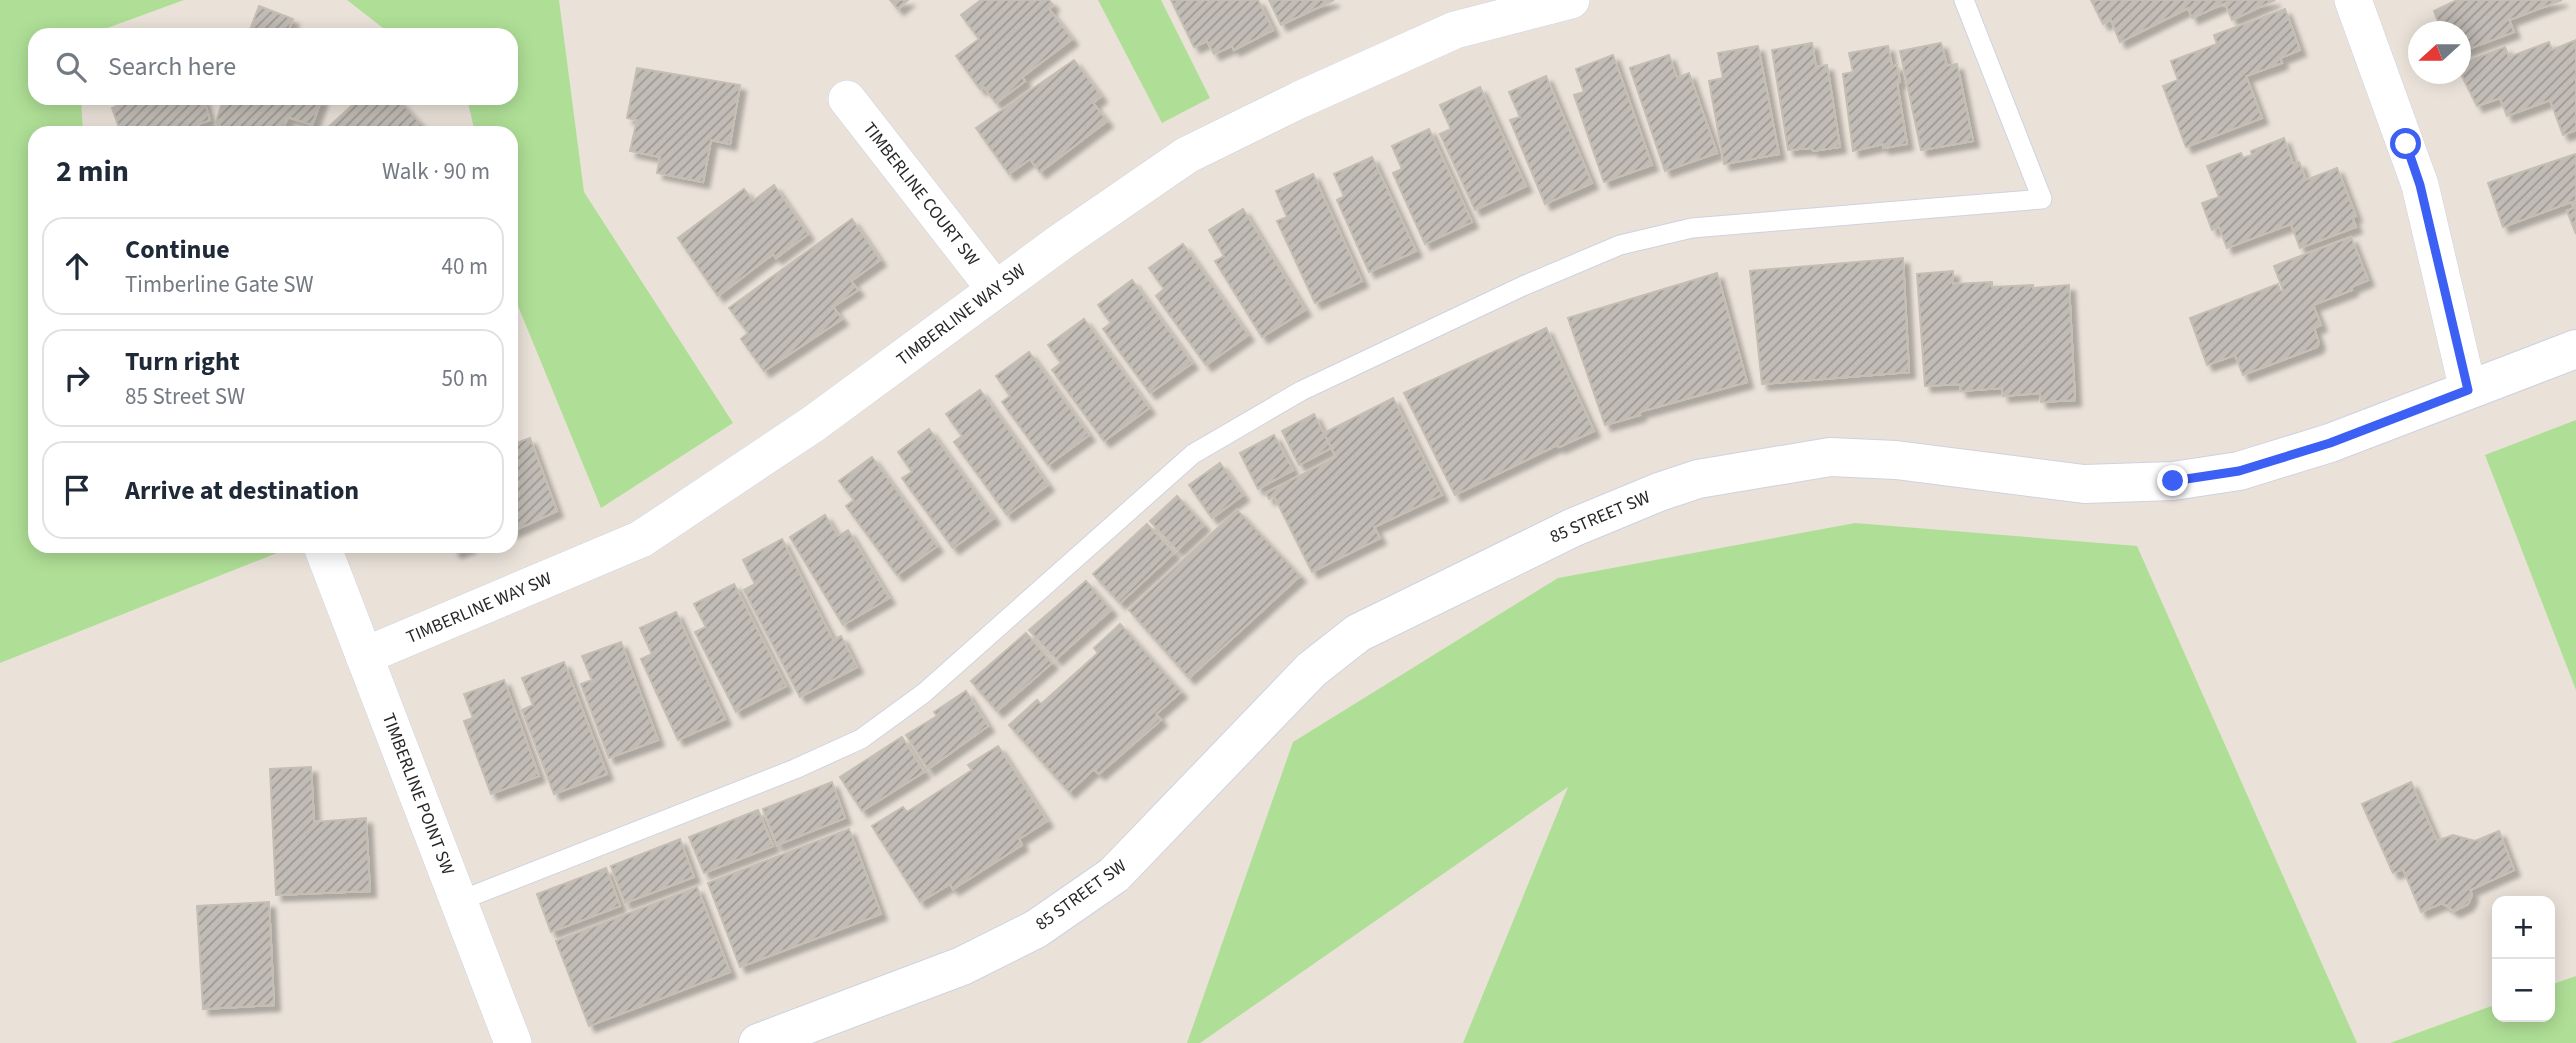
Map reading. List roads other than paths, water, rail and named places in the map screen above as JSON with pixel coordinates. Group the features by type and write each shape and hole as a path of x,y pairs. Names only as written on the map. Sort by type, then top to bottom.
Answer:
{"street":[{"name":"TIMBERLINE WAY SW","path":"364,656 641,539 813,424 995,289 1187,155 1242,126 1455,30 1571,0"},
{"path":"2353,0 2420,185 2468,390"},
{"name":"TIMBERLINE COURT SW","path":"847,99 995,289"},
{"name":"85 STREET SW","path":"758,1043 962,966 1036,929 1114,875 1311,670 1358,633 1572,528 1659,492 1698,479 1829,457 1896,460 2084,484 2173,481 2239,471 2304,451 2576,349"},
{"name":"TIMBERLINE POINT SW","path":"325,553 513,1043"}],"lane":[{"path":"459,901 795,769 861,739 924,693 1193,454 1301,391 1523,286 1620,245 1692,228 2042,199 1964,0"}]}
